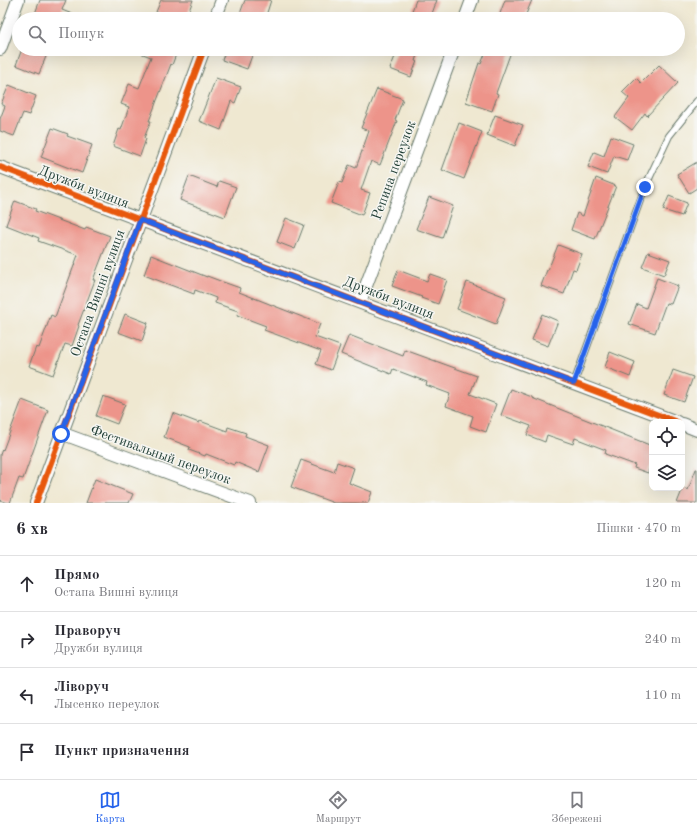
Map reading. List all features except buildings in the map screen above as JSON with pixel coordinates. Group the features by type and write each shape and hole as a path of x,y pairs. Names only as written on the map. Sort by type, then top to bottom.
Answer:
{"street":[{"path":"14,12 18,0"},
{"path":"218,12 222,0"},
{"path":"468,12 472,0"},
{"path":"0,49 12,16"},
{"name":"Остапа Вишні вулиця","path":"36,503 201,56"},
{"name":"Репина переулок","path":"360,302 451,56"},
{"name":"Дружби вулиця","path":"0,167 669,419"},
{"path":"685,425 697,430"},
{"name":"Фестивальный переулок","path":"61,434 250,503"}],"lane":[{"path":"574,383 645,187 669,136 697,101"}],"cycle path":[{"path":"36,503 201,56"},
{"path":"0,167 669,419"}],"route":[{"path":"61,434 140,220 574,383 645,187"}]}
